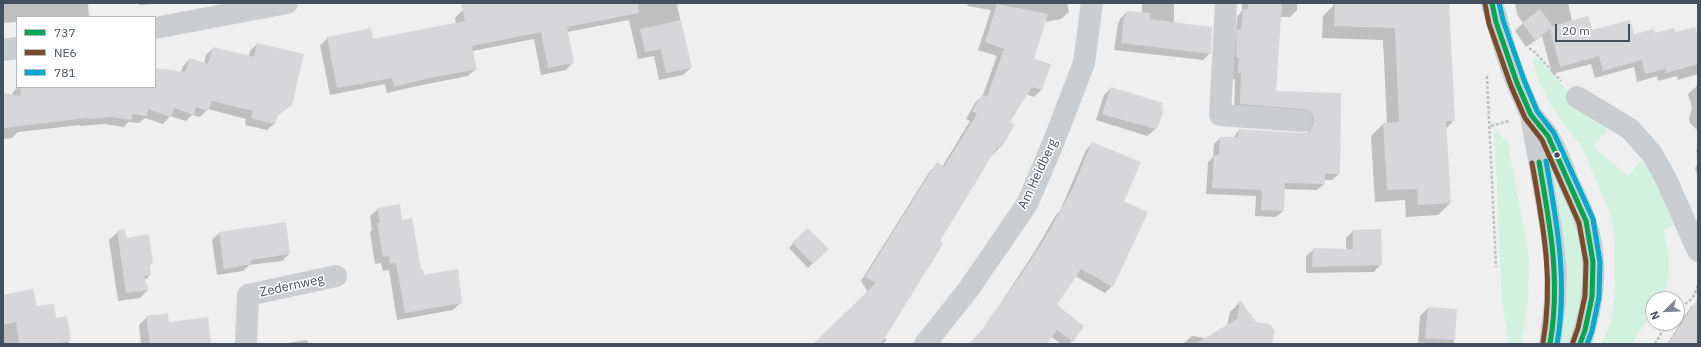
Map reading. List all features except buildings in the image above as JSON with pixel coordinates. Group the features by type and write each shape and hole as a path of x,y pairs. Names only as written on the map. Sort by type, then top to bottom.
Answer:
{"street":[{"path":"156,28 287,3"},
{"name":"Am Heidberg","path":"925,344 968,290 1027,204 1052,146 1084,63 1092,3"},
{"path":"1226,3 1220,115 1302,121"},
{"path":"1492,3 1506,53 1530,115 1551,229 1556,270 1555,302 1550,344"},
{"path":"3,50 16,48"},
{"path":"1576,97 1630,129 1652,154 1666,178 1698,251"},
{"path":"1530,115 1548,136 1586,221 1593,262 1592,297 1585,330 1580,344"},
{"name":"Zedernweg","path":"246,344 248,295 336,276"}],"path":[{"path":"1506,53 1532,49 1576,97"},
{"path":"1487,73 1496,267"},
{"path":"1685,305 1690,302 1696,294 1698,285"},
{"path":"1655,344 1662,331"}],"green space":[{"path":"1536,57 1574,98 1602,123 1607,131 1593,147 1628,176 1641,161 1651,160 1677,224 1664,230 1669,265 1668,282 1665,290 1645,291 1645,323 1632,344 1601,344 1611,322 1615,292 1615,236 1610,213 1582,147 1550,104 1538,79 1532,60"},
{"path":"1494,129 1508,143 1529,257 1528,301 1521,344 1509,344 1502,302"},
{"path":"1550,172 1560,173 1588,264 1576,344 1555,344"}],"transit line":[{"name":"737","path":"1492,3 1496,22 1517,83 1531,115 1548,136 1586,221 1593,262 1592,297 1585,330 1580,344"},
{"name":"781","path":"1499,3 1503,20 1524,80 1537,111 1554,133 1593,219 1600,262 1599,297 1592,331 1587,344"},
{"name":"NE6","path":"1485,4 1489,24 1511,86 1525,118 1542,140 1579,223 1586,262 1585,296 1578,328 1573,342"},
{"name":"781","path":"1546,161 1560,252 1561,298 1557,344"},
{"name":"737","path":"1539,162 1553,253 1554,297 1550,344"},
{"name":"NE6","path":"1532,163 1546,252 1547,297 1543,343"}]}
